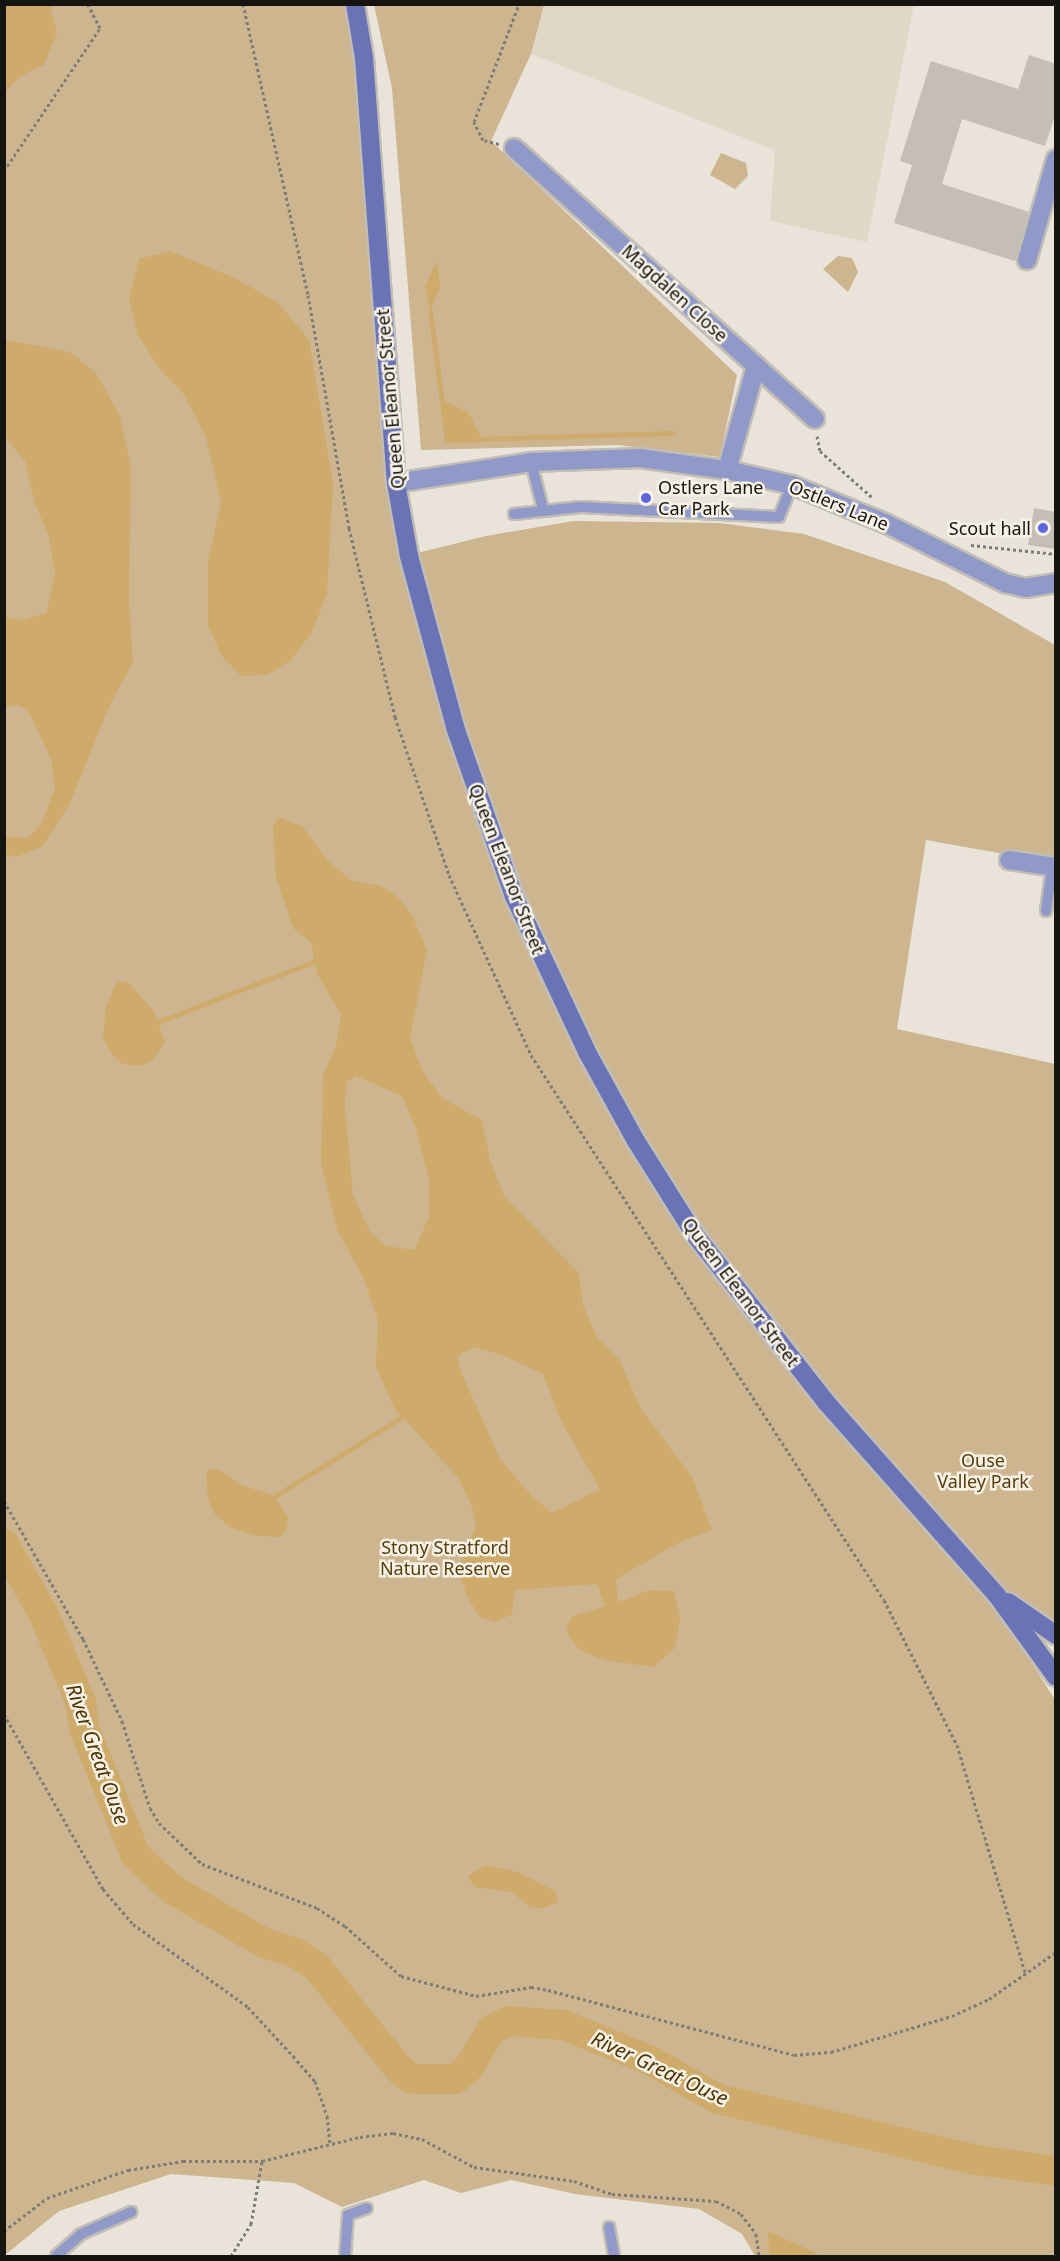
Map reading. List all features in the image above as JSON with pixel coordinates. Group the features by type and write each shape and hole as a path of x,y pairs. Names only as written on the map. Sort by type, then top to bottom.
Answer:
{"street":[{"name":"Queen Eleanor Street","path":"355,4 364,58 396,483 409,556 455,727 480,805 514,896 587,1052 636,1141 695,1235 825,1401 996,1594 1056,1677"},
{"name":"Magdalen Close","path":"514,148 815,419"},
{"path":"1027,260 1056,159"},
{"path":"727,470 756,366"},
{"name":"Ostlers Lane","path":"396,483 531,462 640,458 727,470 792,485 887,524 1005,583 1025,588 1056,583"},
{"path":"1009,860 1054,867"},
{"name":"Queen Eleanor Street","path":"996,1594 1056,1635"}],"lane":[{"path":"531,462 543,508"},
{"path":"514,514 543,508 581,507 779,517 792,485"},
{"path":"1046,911 1054,867"},
{"path":"345,2256 348,2215 367,2208"},
{"path":"56,2256 81,2234 131,2212"},
{"path":"609,2227 614,2256"}],"path":[{"path":"4,171 100,28 88,4"},
{"path":"514,148 483,140 474,122 519,4"},
{"path":"815,419 820,451 877,502"},
{"path":"960,540 987,548 1056,554"},
{"path":"4,1501 87,1649 122,1721 150,1808 159,1823 202,1864 317,1908 345,1926 401,1976 476,1996 531,1987 548,1990 794,2055 831,2052 952,2016 998,1993 1056,1952"},
{"path":"4,1714 103,1889 133,1924 248,2007 315,2081 327,2116 330,2145"},
{"path":"4,2231 47,2198 128,2170 183,2161 262,2161 393,2133 422,2139 474,2167 574,2181 612,2194 716,2201 741,2214 756,2234 759,2256"},
{"path":"231,2256 251,2224 262,2161"}],"shaded area":[{"path":"5,4 50,5 57,33 44,65 21,76 5,92"},
{"path":"544,5 914,5 867,242 770,221 775,150 531,54"},
{"path":"170,251 235,278 278,303 309,340 333,484 327,594 311,634 290,661 267,675 241,676 221,655 208,625 208,562 221,502 206,437 183,393 158,367 138,335 129,298 139,259"},
{"path":"437,261 440,287 430,311 425,286"},
{"path":"5,340 70,352 96,373 120,416 131,467 129,598 133,662 109,707 69,805 43,846 16,857 5,854 5,837 27,838 41,825 55,788 51,759 30,714 19,705 5,707 5,617 23,620 46,613 55,573 49,537 34,501 25,461 5,437"},
{"path":"442,400 468,412 482,439 447,440"},
{"path":"279,817 303,827 328,861 352,881 381,886 398,897 412,915 427,950 410,1038 422,1070 442,1098 482,1120 490,1160 504,1196 579,1273 583,1305 597,1337 620,1361 640,1407 692,1477 712,1530 682,1541 616,1579 618,1602 650,1590 674,1591 680,1619 675,1648 653,1667 604,1660 580,1650 568,1635 567,1625 573,1616 605,1606 597,1584 515,1590 512,1614 496,1622 480,1617 468,1598 458,1571 476,1526 472,1507 459,1479 394,1408 376,1367 378,1321 364,1279 337,1230 321,1163 323,1075 336,1046 341,1015 317,974 311,943 293,928 276,877 273,826","holes":["356,1076 402,1096 415,1126 429,1179 429,1217 414,1250 386,1246 370,1232 353,1195 345,1105 347,1082","473,1347 502,1355 543,1374 560,1419 600,1489 552,1513 532,1496 500,1459 462,1374 457,1357"]},
{"path":"122,981 130,984 154,1011 165,1043 152,1061 139,1066 123,1064 112,1055 103,1038 106,1007 116,983"},
{"path":"212,1469 220,1470 241,1485 275,1496 288,1518 286,1531 280,1537 258,1536 231,1528 214,1513 208,1499 206,1473"},
{"path":"485,1865 518,1872 555,1891 558,1902 541,1909 530,1907 512,1892 474,1887 468,1876"},
{"path":"768,2231 822,2256 769,2256"}],"green space":[{"name":"Stony Stratford Nature Reserve","path":"5,5 355,5 409,555 486,536 573,521 719,523 804,534 945,582 1055,645 1055,863 926,840 897,1029 1055,1064 1055,1623 975,1573 1055,1700 1055,2256 755,2256 742,2234 699,2209 575,2194 511,2180 461,2193 424,2180 342,2207 294,2183 171,2174 59,2211 5,2255"},
{"path":"374,5 544,5 531,54 491,141 737,375 720,457 618,445 421,450 392,88"},
{"path":"721,153 746,163 748,176 735,189 710,175"},
{"path":"838,256 852,258 858,272 848,292 823,269"}],"building":[{"path":"1029,55 1056,64 1056,113 1045,146 962,119 942,184 1029,212 1015,261 894,223 912,165 900,161 931,61 1018,89"},
{"name":"Scout hall","path":"1034,508 1056,512 1056,549 1028,545"}],"waterway":[{"path":"430,311 447,440 673,433"},
{"path":"158,1022 315,961"},
{"path":"275,1496 402,1417"},
{"name":"River Great Ouse","path":"4,1544 44,1615 81,1703 84,1728 136,1856 172,1889 264,1943 296,1953 316,1966 399,2069 412,2079 455,2079 469,2067 492,2029 509,2021 564,2025 651,2061 718,2099 977,2160 1056,2171"}],"place":[{"name":"Ostlers Lane Car Park","path":"646,498"},
{"name":"Scout hall","path":"1043,528"}],"park label":[{"name":"Ouse Valley Park","path":"983,1471"}]}
